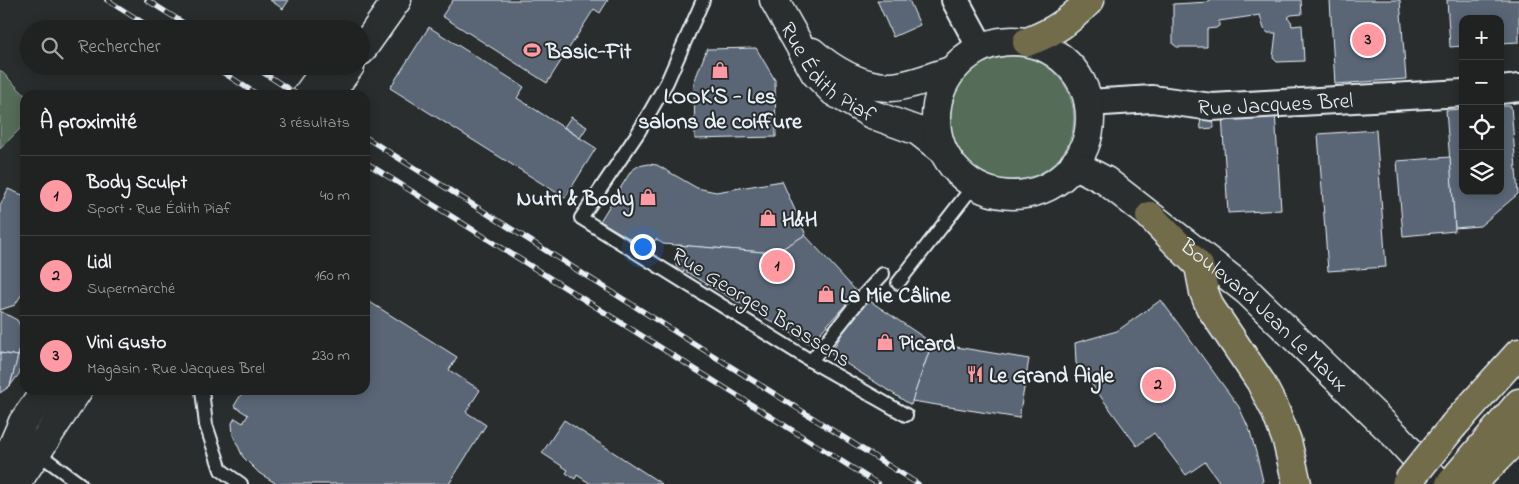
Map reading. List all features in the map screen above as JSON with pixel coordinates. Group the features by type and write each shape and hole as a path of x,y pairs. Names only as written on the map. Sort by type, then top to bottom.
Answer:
{"highway":[{"path":"1027,42 1050,34 1068,22 1090,0"},
{"path":"1150,216 1199,266 1204,292 1210,306 1260,381 1276,410 1287,441 1298,484"},
{"path":"1406,484 1454,425 1519,353"},
{"path":"1478,468 1519,403"},
{"path":"1450,484 1478,468 1519,436"}],"main road":[{"path":"360,20 374,0"},
{"path":"370,38 397,0"},
{"path":"774,0 792,34"},
{"name":"Rue Édith Piaf","path":"792,34 821,60 862,83 891,87 951,71"},
{"name":"Rue Édith Piaf","path":"792,34 815,73 834,92 871,114 918,131 941,149"},
{"path":"1005,41 1027,42 1042,47 1060,57 1077,75 1088,104 1090,118 1088,136 1074,164 1059,181 1039,190 1012,195 995,193 974,185 956,170 941,149 935,122 937,100 944,82 951,71 966,56 981,48 1005,41"},
{"path":"311,90 321,75"},
{"path":"333,90 344,75"},
{"name":"Boulevard Jean Le Maux","path":"1074,164 1106,181 1247,290 1395,435 1440,484"},
{"path":"16,484 26,445 23,422 42,395"},
{"path":"0,475 73,395"}],"street":[{"path":"955,0 981,48"},
{"path":"1504,90 1519,88"},
{"name":"Rue Jacques Brel","path":"1088,104 1152,99 1212,107 1459,93"}],"lane":[{"name":"Rue Georges Brassens","path":"703,0 664,88 638,133 581,218 811,361 906,416"},
{"path":"898,283 974,185"},
{"path":"811,361 883,274"},
{"path":"203,395 206,426 221,470 241,484"},
{"path":"26,445 80,484"}],"green space":[{"path":"1012,56 1036,61 1056,74 1069,94 1074,118 1069,142 1056,162 1036,175 1012,180 988,175 968,162 955,142 950,118 955,94 968,74 988,61"},
{"path":"0,70 20,90 20,129 0,149"}],"building":[{"path":"270,0 289,0 283,9"},
{"name":"Basic-Fit","path":"453,0 608,0 600,13 594,9 547,83 442,16"},
{"path":"877,0 909,0 920,25 893,37"},
{"path":"1209,0 1301,0 1302,14 1291,15 1287,18 1291,21 1292,26 1302,25 1304,61 1277,62 1273,58 1276,33 1268,33 1264,29 1260,15 1219,21 1219,26 1216,28 1207,29 1207,47 1177,47 1173,44 1173,4 1209,2"},
{"path":"1330,0 1400,0 1406,79 1335,84"},
{"path":"1447,0 1519,0 1519,42 1504,43 1504,15 1459,15 1459,46 1450,47"},
{"path":"429,27 524,87 517,98 596,148 565,198 390,88"},
{"path":"756,48 775,80 776,137 695,139 694,82 707,49"},
{"path":"1504,106 1511,106 1518,194 1480,226 1455,228 1446,110 1459,109 1459,195 1504,195"},
{"path":"1275,111 1281,210 1228,213 1222,115"},
{"path":"1213,115 1214,128 1201,129 1200,116"},
{"path":"571,117 587,127 580,138 564,127"},
{"path":"1376,130 1386,267 1328,271 1318,134"},
{"path":"1450,157 1455,231 1403,236 1397,161"},
{"path":"657,165 697,188 716,192 782,181 806,235 775,253 663,244 656,239 649,250 600,221 631,171 638,166"},
{"path":"8,189 20,194 20,297 15,305 0,310 0,206"},
{"path":"805,235 857,292 810,344 676,266 678,245 775,253"},
{"path":"867,299 932,343 911,405 831,354 848,322"},
{"path":"1161,300 1239,407 1250,431 1257,456 1263,481 1259,484 1221,484 1205,462 1186,475 1154,433 1137,446 1076,363 1075,343 1117,331"},
{"path":"370,302 457,357 449,370 480,390 466,412 486,425 449,484 277,484 259,473 243,457 233,435 232,423 235,418 243,423 248,415 234,406 241,395 370,395"},
{"path":"0,311 17,320 20,325 20,350 18,356 0,353"},
{"path":"932,343 1029,359 1019,418 912,401"},
{"path":"0,353 18,356 10,386 0,393"},
{"path":"18,356 20,356 20,371 10,386"},
{"path":"564,420 662,484 591,484 577,475 575,479 566,473 568,470 542,453"}],"railway":[{"path":"107,0 139,20"},
{"path":"147,0 179,20"},
{"path":"227,75 250,90"},
{"path":"267,75 290,90"},
{"path":"370,140 918,484"},
{"path":"370,165 878,484"}],"place":[{"name":"Vini Gusto","path":"1368,40"},
{"name":"Basic-Fit","path":"532,50"},
{"name":"LOOK'S - Les salons de coiffure","path":"720,70"},
{"name":"Nutri & Body","path":"648,197"},
{"name":"H&H","path":"768,218"},
{"name":"Body Sculpt","path":"777,266"},
{"name":"La Mie Câline","path":"826,294"},
{"name":"Picard","path":"885,342"},
{"name":"Le Grand Aigle","path":"975,374"},
{"name":"Lidl","path":"1158,385"}]}
